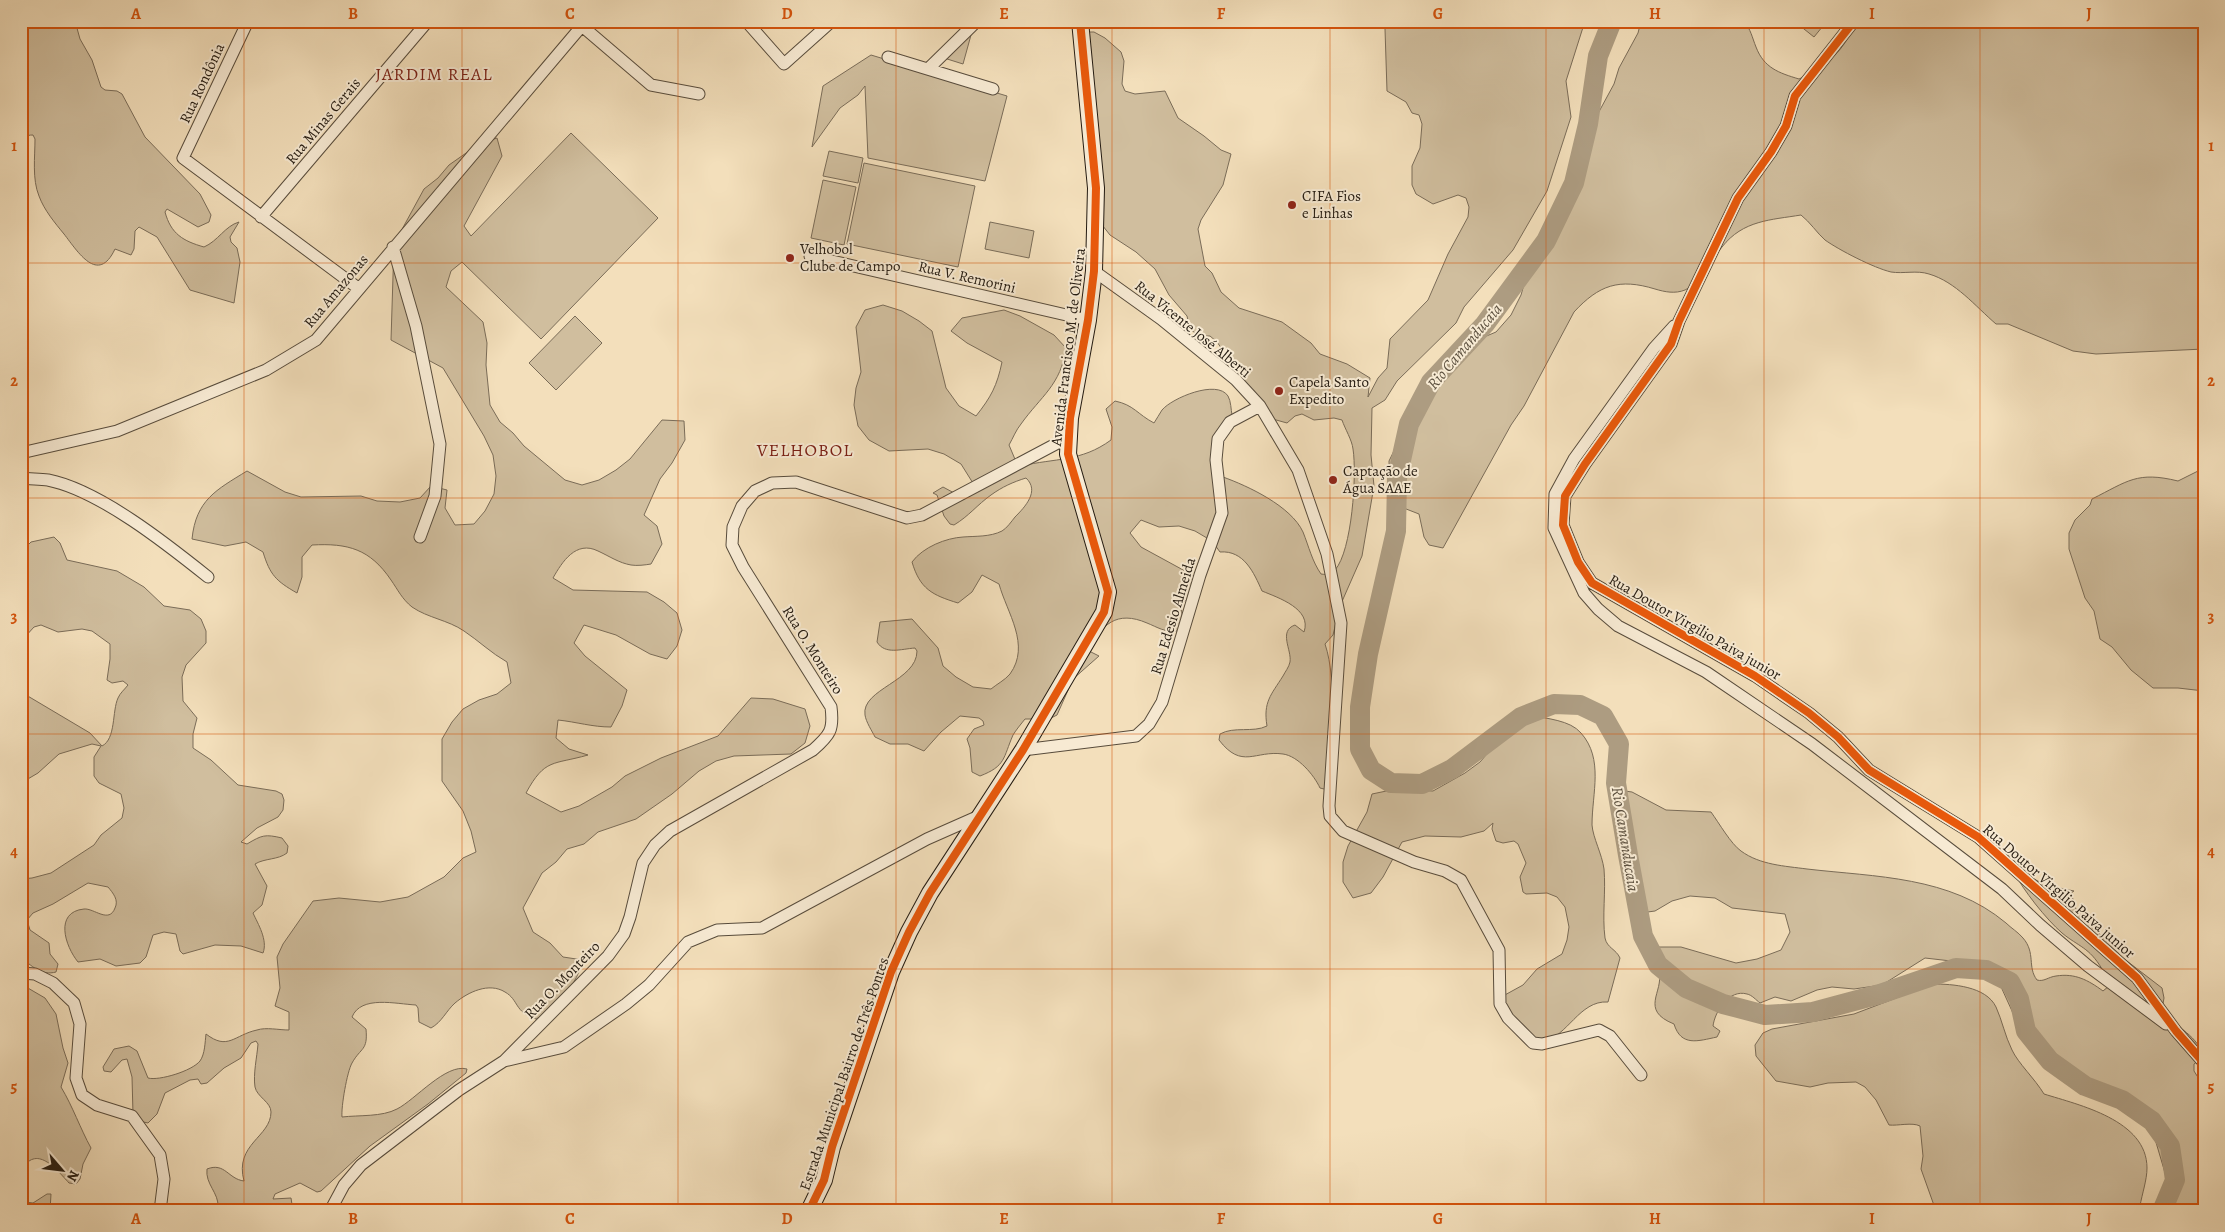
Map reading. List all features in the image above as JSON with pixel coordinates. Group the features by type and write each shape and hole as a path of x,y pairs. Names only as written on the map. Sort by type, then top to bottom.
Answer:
{"street":[{"name":"Rua Rondônia","path":"248,21 183,158 261,217"},
{"name":"Rua Minas Gerais","path":"261,217 428,21"},
{"path":"752,23 784,64 832,21"},
{"path":"928,69 977,21"},
{"name":"Avenida Francisco M. de Oliveira","path":"979,816 1022,750 1104,612 1108,592 1068,454 1070,418 1088,320 1094,271 1096,188 1080,21"},
{"name":"Rua Doutor Virgilio Paiva junior","path":"1854,21 1795,96 1786,126 1771,152 1738,198 1679,320 1671,344 1585,464 1565,496 1563,525 1578,562 1592,583 1755,676 1809,713 1838,737 1869,770 1978,837 2137,978 2176,1031 2204,1063"},
{"path":"584,24 651,85 699,94"},
{"name":"Rua Amazonas","path":"21,453 117,431 266,370 316,340 358,288 584,24"},
{"path":"888,57 993,89"},
{"path":"261,217 358,288"},
{"path":"393,247 416,326 440,444 435,496 420,537"},
{"name":"Rua V. Remorini","path":"810,256 1088,320"},
{"name":"Rua Vicente José Alberti","path":"1094,271 1161,319 1236,380 1260,406 1298,470 1327,554 1341,623 1330,816 1342,831 1414,862 1445,871 1460,880 1499,950 1500,1004 1508,1018 1533,1043 1542,1044 1599,1030 1610,1036 1641,1075"},
{"path":"1679,320 1654,348 1574,459 1555,494 1554,528 1584,593 1598,609 1618,626 1706,672 1812,744 2002,889 2088,966 2176,1031"},
{"name":"Rua Edesio Almeida","path":"1022,750 1136,736 1149,724 1162,702 1200,575 1222,513 1216,460 1218,439 1230,422 1260,406"},
{"name":"Rua O. Monteiro","path":"504,1061 613,948 624,934 643,863 655,845 670,831 813,750 828,737 833,723 831,707 743,567 732,545 733,527 742,506 756,491 772,483 796,482 907,518 922,515 1069,437"},
{"path":"21,478 49,480 90,495 165,542 208,577"},
{"path":"1592,583 1598,609"},
{"path":"330,1211 344,1185 362,1165 459,1090 504,1061 564,1047 626,1004 649,985 688,942 717,930 762,928 927,840 979,816"},
{"name":"Estrada Municipal Bairro de Três Pontes","path":"809,1211 824,1180 832,1147 890,972 930,893 979,816"},
{"path":"21,973 35,974 53,983 74,1003 80,1024 76,1078 82,1095 97,1105 132,1116 160,1155 164,1179 160,1211"}],"shaded area":[{"path":"21,21 75,21 80,39 92,60 101,87 105,90 117,91 122,94 145,137 200,194 211,215 209,222 198,227 167,209 165,212 174,231 184,239 204,247 239,222 230,237 231,242 237,248 240,262 234,303 190,290 157,237 139,227 135,231 134,249 131,255 115,249 109,259 102,264 95,265 88,262 75,249 53,221 39,196 35,182 35,139 33,135 25,137 21,144 21,65 25,32 21,30"},
{"path":"1383,21 1585,21 1566,81 1571,117 1547,191 1513,250 1464,307 1456,323 1397,381 1385,400 1372,408 1371,455 1374,486 1362,556 1340,606 1333,635 1325,644 1329,659 1332,696 1328,790 1320,788 1314,777 1294,758 1273,753 1242,757 1227,749 1219,740 1220,734 1231,730 1256,729 1267,726 1266,711 1269,699 1290,662 1287,632 1295,625 1304,632 1305,624 1299,611 1285,601 1262,591 1252,570 1242,559 1228,552 1220,552 1212,541 1195,531 1179,526 1159,527 1141,520 1130,533 1141,547 1196,577 1200,586 1181,605 1183,622 1177,631 1165,630 1136,619 1127,618 1111,622 1099,633 1089,651 1099,656 1073,679 1057,715 1047,720 1041,736 1038,738 1033,719 1025,719 1013,735 999,765 980,776 972,772 970,748 967,739 974,729 984,725 983,721 979,718 960,716 941,732 924,751 908,744 890,744 875,737 865,715 866,706 871,698 908,670 915,661 917,651 915,648 889,650 880,646 877,642 880,622 912,619 938,648 943,666 956,677 973,687 991,689 1010,674 1016,663 1018,640 999,584 982,575 972,592 958,603 928,590 919,579 912,562 922,552 942,541 988,535 1002,531 1027,504 1032,488 1026,478 1012,483 991,495 959,522 954,525 950,524 944,516 937,495 933,493 943,487 956,494 976,488 961,464 944,454 928,449 889,451 869,440 858,426 854,405 856,388 861,372 856,327 865,310 883,305 902,311 932,331 946,388 959,406 976,416 993,391 1002,362 967,343 951,331 962,318 1004,310 1020,316 1054,335 1066,348 1060,372 1049,389 1019,426 1009,445 1017,464 1021,466 1078,456 1111,440 1112,427 1106,409 1115,401 1131,407 1154,423 1162,410 1175,400 1205,390 1214,389 1222,391 1229,398 1232,415 1219,436 1223,477 1268,498 1289,514 1303,532 1321,574 1329,574 1335,570 1346,547 1354,493 1353,449 1342,420 1334,418 1314,420 1302,414 1295,416 1287,423 1269,418 1247,390 1236,369 1217,342 1210,336 1199,336 1190,329 1187,316 1169,295 1155,269 1136,252 1110,235 1095,216 1088,32 1094,32 1105,38 1121,52 1124,61 1122,84 1125,91 1135,94 1165,91 1178,118 1221,150 1231,154 1223,185 1201,220 1198,229 1205,266 1212,273 1221,292 1239,308 1282,322 1311,343 1320,354 1347,364 1370,378 1368,397 1378,378 1387,368 1390,339 1428,300 1448,254 1468,217 1469,207 1466,198 1458,195 1433,204 1416,194 1412,185 1412,166 1420,148 1422,124 1419,115 1412,113 1406,102 1387,91 1385,29"},
{"path":"1641,21 1744,21 1763,60 1773,69 1799,79 1818,69 1834,56 1846,41 1855,21 2204,21 2204,349 2096,354 2073,351 2008,324 1996,324 1965,295 1939,278 1920,272 1891,272 1875,267 1839,249 1825,240 1801,215 1768,220 1748,226 1730,238 1701,277 1685,290 1670,292 1631,284 1620,284 1601,290 1583,303 1574,312 1524,406 1511,425 1443,548 1429,545 1424,537 1419,514 1401,507 1390,498 1389,461 1409,420 1436,387 1437,380 1430,375 1436,364 1451,351 1496,332 1511,315 1521,295 1529,267 1580,167 1595,119 1638,33"},
{"path":"1794,21 1827,21 1814,37"},
{"path":"968,34 971,35 963,64 944,58"},
{"path":"871,55 1007,96 985,181 868,158 865,86 858,95 840,108 812,147 823,86"},
{"path":"571,133 658,218 541,339 462,262 451,271 446,287 483,322 487,343 486,365 490,405 500,422 524,446 565,480 582,485 599,480 630,459 662,420 684,421 685,440 660,479 644,515 657,526 662,544 651,564 627,564 590,548 583,548 576,550 565,560 553,578 573,590 647,592 664,602 677,613 682,630 677,646 667,659 650,654 616,635 584,625 574,643 585,656 627,690 622,706 611,727 558,720 556,738 569,749 588,755 558,762 545,768 526,793 561,812 579,806 612,787 625,776 661,758 718,736 751,698 773,699 805,709 810,726 805,743 791,754 734,756 716,761 699,771 672,794 636,819 598,832 584,844 567,849 556,862 542,873 523,908 533,932 550,943 563,957 583,960 572,986 566,994 552,1008 536,1019 524,1013 505,992 492,988 472,992 460,999 431,1028 419,1022 416,1005 380,1002 371,1003 357,1010 352,1017 366,1029 366,1041 350,1067 342,1106 342,1117 377,1115 391,1112 450,1071 467,1069 466,1073 428,1104 370,1146 321,1191 317,1192 300,1183 275,1194 273,1199 291,1198 293,1211 213,1211 218,1207 218,1202 208,1179 207,1169 213,1167 222,1169 239,1180 244,1181 242,1168 244,1158 269,1121 270,1108 258,1094 255,1087 258,1044 256,1041 251,1043 241,1058 224,1068 207,1083 201,1084 198,1079 190,1080 165,1093 157,1114 148,1123 139,1121 133,1114 132,1077 127,1059 122,1060 111,1072 104,1071 103,1067 114,1049 129,1046 137,1051 148,1078 167,1077 183,1072 200,1061 204,1051 206,1034 214,1039 226,1042 261,1029 289,1030 289,1012 275,1006 280,988 277,957 283,944 313,901 339,898 380,902 408,897 444,877 463,858 476,852 471,831 463,811 442,781 442,739 452,722 463,709 479,700 497,694 511,683 507,662 458,627 412,607 375,561 357,550 337,545 312,545 302,557 302,577 297,593 275,577 268,566 263,552 246,542 225,546 192,539 194,526 203,505 209,498 226,484 247,471 285,492 301,497 361,496 377,501 400,502 420,498 431,486 447,490 445,508 455,525 474,524 485,511 494,494 496,476 493,455 484,436 443,368 391,340 394,244 424,189 438,178 449,165 479,144 497,138 502,156 464,226 471,236"},
{"path":"829,151 863,158 858,183 823,176"},
{"path":"864,163 975,186 958,267 847,244"},
{"path":"823,180 856,187 844,245 811,238"},
{"path":"990,222 1034,231 1029,258 985,249"},
{"path":"575,316 602,343 556,390 529,363"},
{"path":"2204,464 2204,691 2153,688 2131,670 2112,647 2100,639 2094,611 2085,598 2069,549 2069,533 2075,520 2090,505 2092,499 2115,487 2133,480 2152,477 2178,481 2200,470"},
{"path":"54,537 60,543 67,560 117,571 144,587 164,606 190,610 201,619 206,631 206,643 186,665 182,677 183,701 197,718 193,734 193,748 211,760 238,785 276,791 282,794 284,800 283,810 278,817 257,828 241,842 247,844 260,837 271,836 282,838 288,846 287,853 255,864 267,886 262,905 253,913 263,938 263,953 241,946 215,945 183,954 180,951 176,934 164,932 153,935 146,957 140,963 116,966 100,959 78,962 66,939 65,923 69,916 75,911 84,909 109,915 116,905 115,897 108,887 88,883 53,904 33,913 27,920 30,930 49,943 50,954 58,964 56,972 46,973 41,971 21,957 21,879 51,873 94,845 101,835 122,818 124,808 121,794 99,783 94,776 94,757 101,746 92,744 59,754 38,773 21,783 21,692 90,733 102,746 110,737 112,731 118,698 128,685 123,681 112,683 107,680 110,644 92,631 82,629 58,632 41,625 34,627 24,638 21,637 21,585 27,576 24,549 31,542"},
{"path":"1531,715 1571,725 1581,733 1588,743 1595,765 1592,825 1604,869 1605,938 1620,958 1608,1002 1598,1003 1589,1007 1560,1033 1544,1040 1515,1031 1505,1022 1500,1014 1503,996 1523,985 1537,969 1562,954 1569,927 1565,907 1557,897 1547,893 1526,894 1523,892 1520,877 1526,863 1518,844 1514,841 1503,843 1496,841 1492,829 1493,823 1484,831 1461,837 1425,836 1402,842 1383,877 1371,893 1353,898 1343,882 1343,862 1348,846 1367,812 1372,794 1396,789 1433,791 1480,762 1514,720"},
{"path":"1625,791 1632,792 1666,810 1711,812 1737,848 1748,856 1764,862 1790,867 1911,881 1937,887 1961,896 1984,908 2006,923 2023,938 2031,954 2032,970 2037,980 2063,975 2075,977 2087,981 2103,991 2109,986 2108,981 2093,956 2062,933 2049,920 2029,896 2014,872 2016,869 2045,885 2074,891 2071,893 2076,909 2123,958 2162,988 2164,998 2161,1015 2192,1038 2201,1050 2203,1057 2194,1064 2194,1071 2204,1087 2204,1211 2156,1211 2164,1199 2168,1183 2155,1139 2130,1105 2085,1081 2056,1054 2030,1038 2017,1022 1997,978 1987,968 1977,964 1925,958 1882,985 1854,989 1832,987 1817,990 1791,1001 1775,997 1760,1003 1752,996 1740,993 1729,998 1720,1008 1713,1026 1720,1031 1717,1037 1691,1041 1681,1036 1674,1024 1664,1019 1655,1007 1660,979 1657,966 1647,947 1681,947 1736,963 1757,959 1781,950 1790,932 1785,914 1732,908 1715,898 1690,896 1672,901 1655,911 1633,914 1623,866 1618,804 1619,795"},
{"path":"21,984 45,998 56,1014 68,1063 61,1087 91,1148 83,1164 80,1179 76,1184 69,1183 46,1161 39,1159 33,1159 27,1163 21,1171"},
{"path":"1933,984 1959,986 1977,990 1985,995 1996,1007 2007,1039 2015,1055 2044,1094 2075,1103 2109,1117 2124,1126 2136,1138 2144,1151 2147,1168 2140,1206 2113,1207 2104,1211 1936,1211 1921,1169 1923,1156 1920,1126 1913,1124 1889,1125 1876,1100 1865,1087 1856,1082 1828,1083 1810,1087 1776,1081 1756,1056 1755,1045 1763,1033 1772,1029 1854,1014"},
{"path":"47,1194 51,1194 50,1211 21,1211 21,1197 25,1202 33,1203"}],"waterway":[{"name":"Rio Camanducaia","path":"1612,21 1598,56 1588,124 1574,183 1546,241 1485,324 1431,382 1409,424 1397,478 1396,531 1368,654 1360,707 1360,749 1371,770 1391,783 1422,784 1452,769 1521,717 1554,704 1580,705 1603,716 1619,744 1616,783 1628,855 1643,936 1658,965 1686,988 1723,1004 1765,1015 1813,1012 1880,994 1956,968 1986,970 2010,982 2019,999 2026,1031 2050,1061 2085,1086 2122,1100 2152,1121 2170,1146 2175,1180 2162,1211"}],"cycle path":[{"path":"809,1211 824,1180 832,1147 891,972 909,932 930,893 1023,750 1104,612 1108,592 1068,454 1070,418 1088,320 1094,271 1096,188 1080,21"},
{"path":"1854,21 1795,96 1786,126 1771,152 1738,198 1679,321 1671,344 1585,464 1565,496 1563,525 1578,562 1592,583 1755,676 1809,713 1838,737 1869,770 1978,837 2137,978 2176,1031 2204,1063"}],"place":[{"name":"CIFA Fios e Linhas","path":"1292,205"},
{"name":"Velhobol Clube de Campo","path":"790,258"},
{"name":"Capela Santo Expedito","path":"1279,391"},
{"name":"Captação de Água SAAE","path":"1333,480"}],"district":[{"name":"JARDIM REAL","path":"434,74"},
{"name":"VELHOBOL","path":"805,450"}]}
